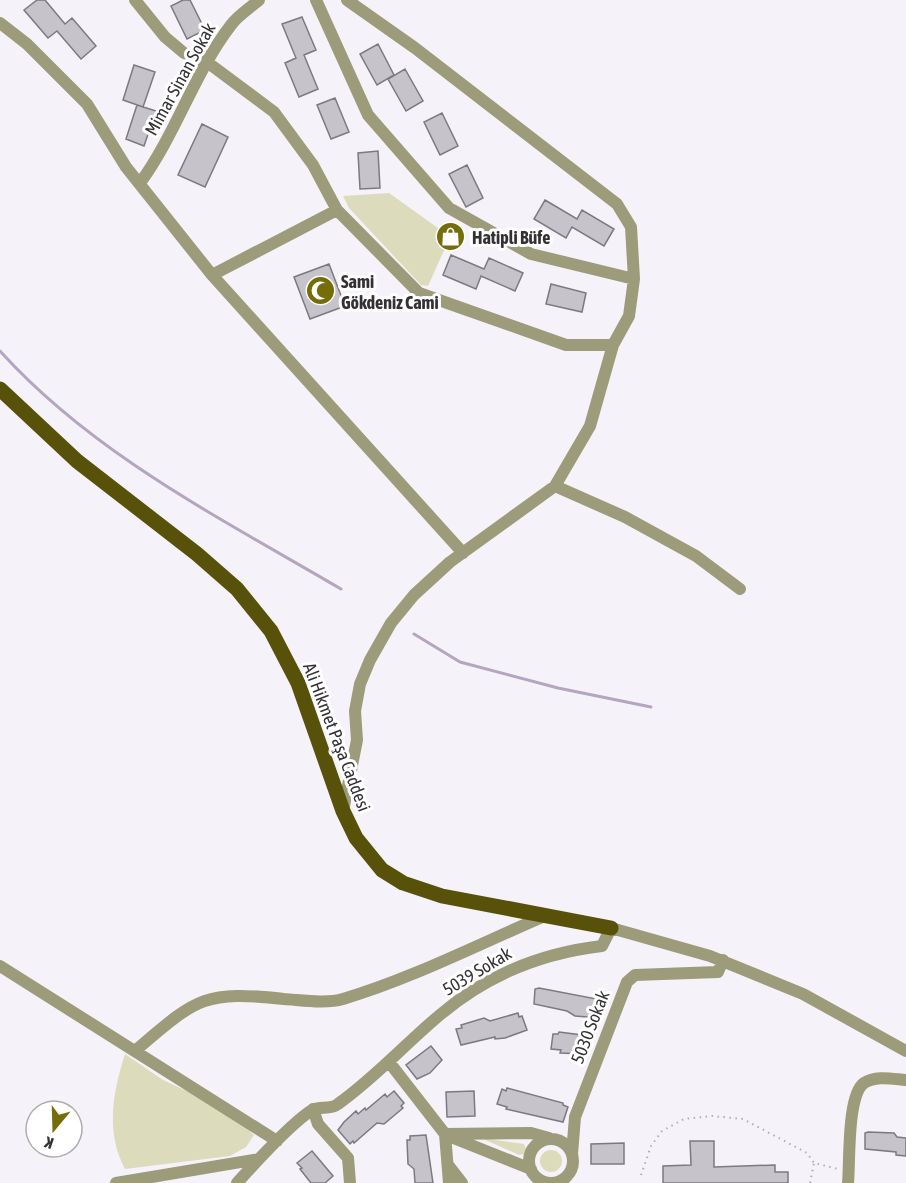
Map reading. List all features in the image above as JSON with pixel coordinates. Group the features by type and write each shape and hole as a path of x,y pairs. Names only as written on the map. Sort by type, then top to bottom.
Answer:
{"main road":[{"name":"Ali Hikmet Paşa Caddesi","path":"0,389 76,461 197,554 237,589 271,631 298,683 343,811 356,838 382,870 403,883 442,896 611,928"}],"street":[{"path":"135,0 165,37 184,53 207,62 274,112 313,165 337,210 419,293 566,345 613,345"},
{"name":"Mimar Sinan Sokak","path":"140,183 153,166 207,62 232,23 259,0"},
{"path":"316,0 368,114 449,208 531,254 634,279"},
{"path":"343,811 357,740 355,711 370,660 391,623 414,595 463,553 555,486 590,426 613,345 629,316 634,279 631,227 617,204 415,48 347,0"},
{"path":"0,23 27,44 87,104 126,167 212,275 463,553"},
{"path":"212,275 337,210"},
{"path":"555,486 624,517 696,556 741,589"},
{"path":"136,1050 184,1009 213,997 242,994 291,999 340,1000 405,978 548,915"},
{"path":"611,928 723,960 802,994 906,1051"},
{"name":"5039 Sokak","path":"237,1183 259,1159 313,1109 335,1106 389,1062 442,1013 479,988 523,963 568,950 602,946 611,928"},
{"name":"5030 Sokak","path":"572,1154 575,1117 627,982 635,975 718,972 723,960"},
{"path":"0,966 136,1050 277,1142"},
{"path":"389,1062 445,1134 531,1169"},
{"path":"849,1178 854,1096 864,1083 878,1078 906,1080"},
{"path":"313,1109 318,1124 348,1158 350,1183"},
{"path":"445,1134 531,1133 563,1143 572,1154 573,1161 569,1178 550,1182 537,1178 531,1169 529,1160 533,1148 543,1140 550,1139"},
{"path":"445,1134 449,1183"},
{"path":"116,1183 259,1159"},
{"path":"448,1164 462,1183"}],"path":[{"path":"641,1175 651,1146 662,1131 684,1119 712,1116 743,1119 807,1153 814,1163 849,1178"},
{"path":"810,1183 814,1163"}],"green space":[{"path":"389,193 438,228 446,246 428,286 421,285 349,208 343,196"},
{"path":"125,1054 163,1080 228,1110 254,1135 246,1147 230,1156 125,1169 115,1141 113,1112 114,1097"},
{"path":"481,1138 524,1144 526,1149 524,1154 519,1155"},
{"path":"551,1150 559,1153 562,1161 559,1169 551,1172 543,1169 540,1161 543,1153"}],"building":[{"path":"37,0 45,0 65,24 72,18 96,46 81,59 57,31 48,38 24,10"},
{"path":"183,0 190,0 205,30 187,39 171,6"},
{"path":"302,17 316,50 304,55 318,89 299,97 285,63 296,58 282,24"},
{"path":"378,44 394,75 377,85 360,54"},
{"path":"134,65 155,72 143,107 123,100"},
{"path":"405,69 423,101 406,111 388,79"},
{"path":"335,98 349,132 331,139 317,105"},
{"path":"137,105 156,111 144,146 126,139"},
{"path":"442,113 458,146 440,155 424,122"},
{"path":"202,124 228,137 205,187 178,175"},
{"path":"378,151 380,188 360,189 358,153"},
{"path":"467,165 483,198 466,207 449,174"},
{"path":"545,200 577,219 582,210 614,229 604,246 572,227 566,238 534,219"},
{"path":"451,255 484,269 489,258 523,273 515,291 481,276 476,289 443,275"},
{"name":"Sami Gökdeniz Cami","path":"329,264 345,306 310,319 294,277"},
{"path":"551,284 586,293 582,312 546,304"},
{"path":"535,989 602,1000 600,1018 575,1016 567,1011 534,1004"},
{"path":"518,1013 519,1017 522,1016 527,1030 505,1038 495,1039 495,1037 461,1045 456,1029 462,1028 461,1025 484,1018 490,1021"},
{"path":"559,1032 582,1035 582,1038 587,1039 585,1054 560,1053 561,1050 551,1049 553,1034"},
{"path":"431,1046 442,1060 430,1073 417,1079 406,1065"},
{"path":"507,1088 563,1103 568,1107 563,1122 506,1109 507,1107 497,1104 502,1089 506,1091"},
{"path":"394,1091 404,1103 401,1106 403,1108 384,1124 377,1123 350,1144 338,1130 344,1122 356,1111 358,1114 365,1108 366,1110 385,1094 387,1097"},
{"path":"474,1091 475,1116 447,1117 446,1092"},
{"path":"865,1133 894,1133 897,1137 906,1138 906,1156 896,1155 896,1152 865,1149"},
{"path":"426,1135 433,1183 415,1183 414,1169 408,1164 407,1140 410,1140 410,1136"},
{"path":"690,1141 714,1141 714,1167 775,1165 775,1172 788,1172 788,1183 663,1183 663,1166 691,1165"},
{"path":"624,1143 624,1164 591,1164 591,1144"},
{"path":"312,1151 333,1176 325,1183 311,1183 297,1163"}],"waterway":[{"path":"0,351 37,388 118,454 161,483 341,589"},
{"path":"414,634 460,662 558,688 651,707"}],"place":[{"name":"Hatipli Büfe","path":"451,237"},
{"name":"Sami Gökdeniz Cami","path":"320,291"}]}
